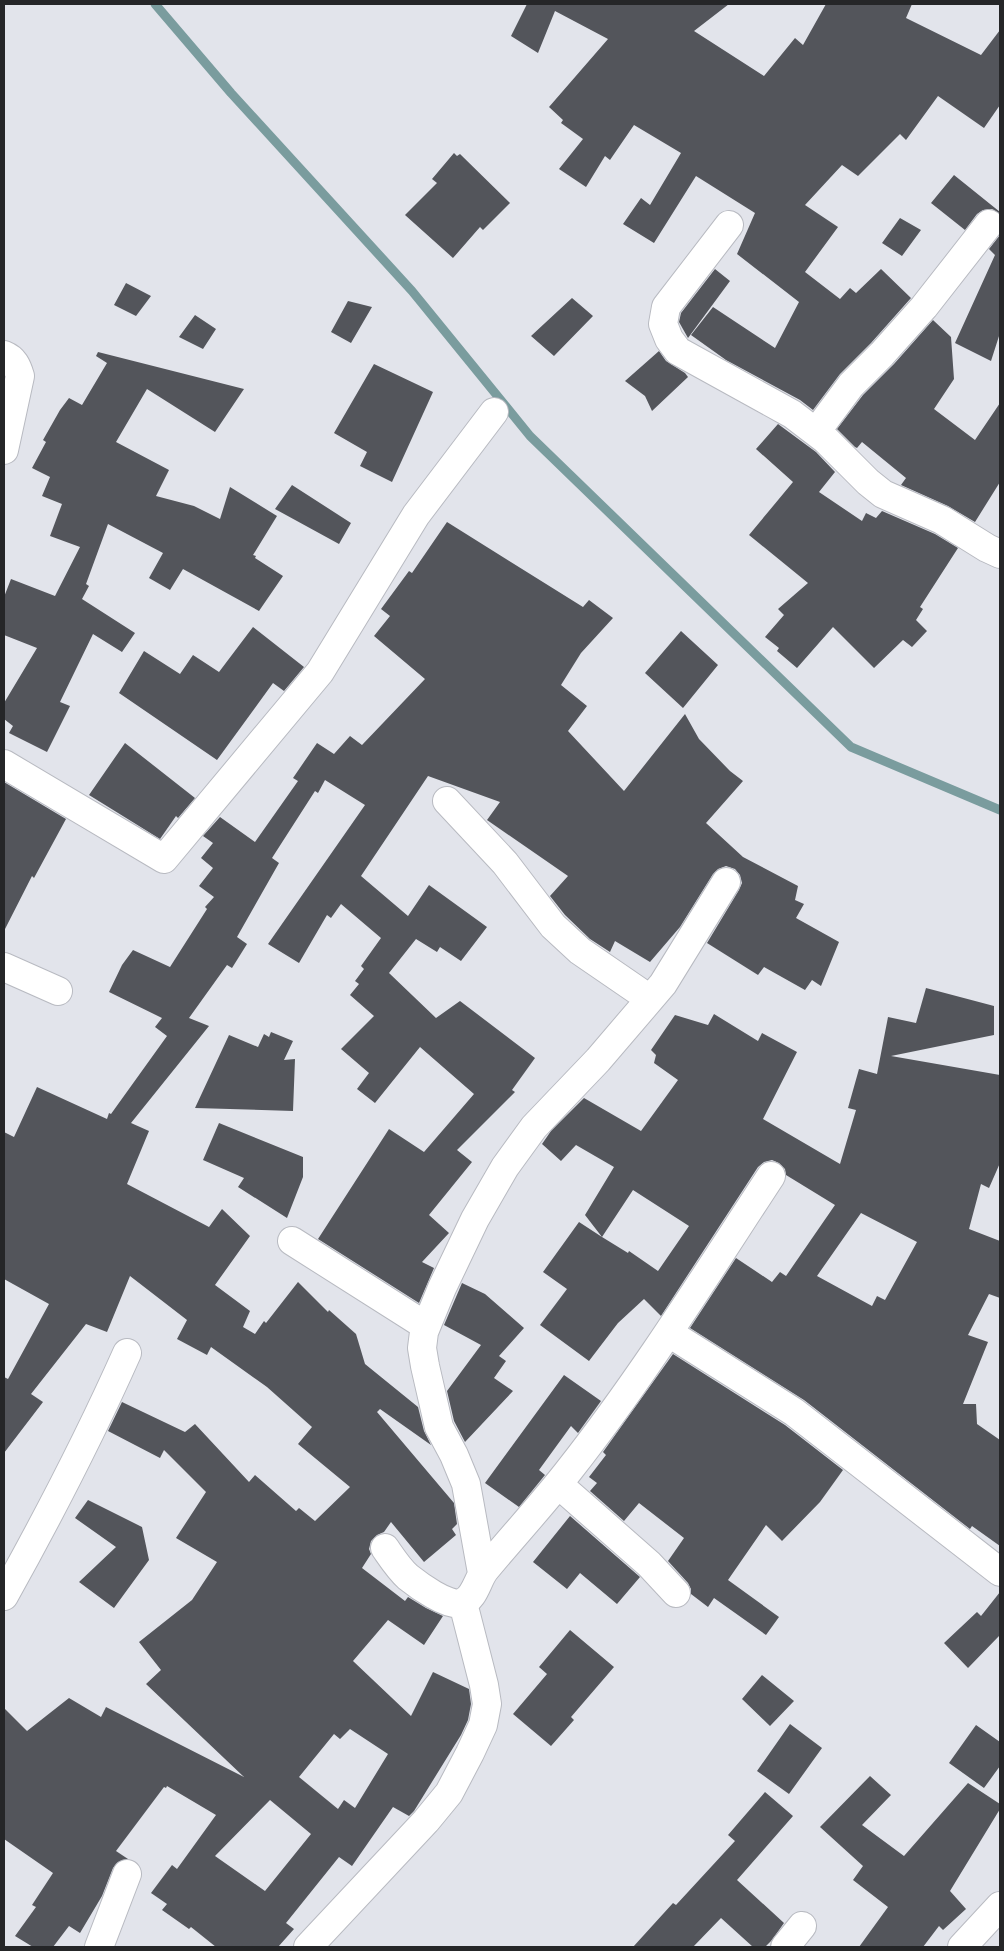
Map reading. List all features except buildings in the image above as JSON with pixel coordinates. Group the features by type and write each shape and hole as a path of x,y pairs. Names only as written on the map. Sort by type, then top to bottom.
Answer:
{"street":[{"path":"816,432 851,385 924,307 989,224"},
{"path":"729,225 666,307 663,324 669,339 678,351 792,414 816,432 883,494 942,520 1000,554"},
{"path":"4,355 17,365 20,376 4,450"},
{"path":"4,764 164,859 320,672 416,515 494,412"},
{"path":"446,801 505,864 553,926 580,951 650,999"},
{"path":"482,1573 466,1484 454,1455 439,1427 431,1392 422,1348 426,1326 467,1236 505,1167 534,1127 598,1060 663,984 726,882"},
{"path":"4,967 58,991"},
{"path":"385,1548 408,1577 444,1600 453,1604 462,1603 472,1595 482,1573 558,1484 669,1333 771,1176"},
{"path":"292,1241 426,1326"},
{"path":"669,1333 794,1412 1000,1572"},
{"path":"4,1596 109,1393 126,1353"},
{"path":"558,1484 649,1564 676,1593"},
{"path":"308,1947 420,1828 443,1800 483,1726 487,1704 484,1685 462,1603"},
{"path":"99,1947 126,1874"},
{"path":"962,1947 1000,1906"},
{"path":"785,1947 802,1926"}],"waterway":[{"path":"155,4 231,93 412,291 530,436 851,747 1000,810"}]}
